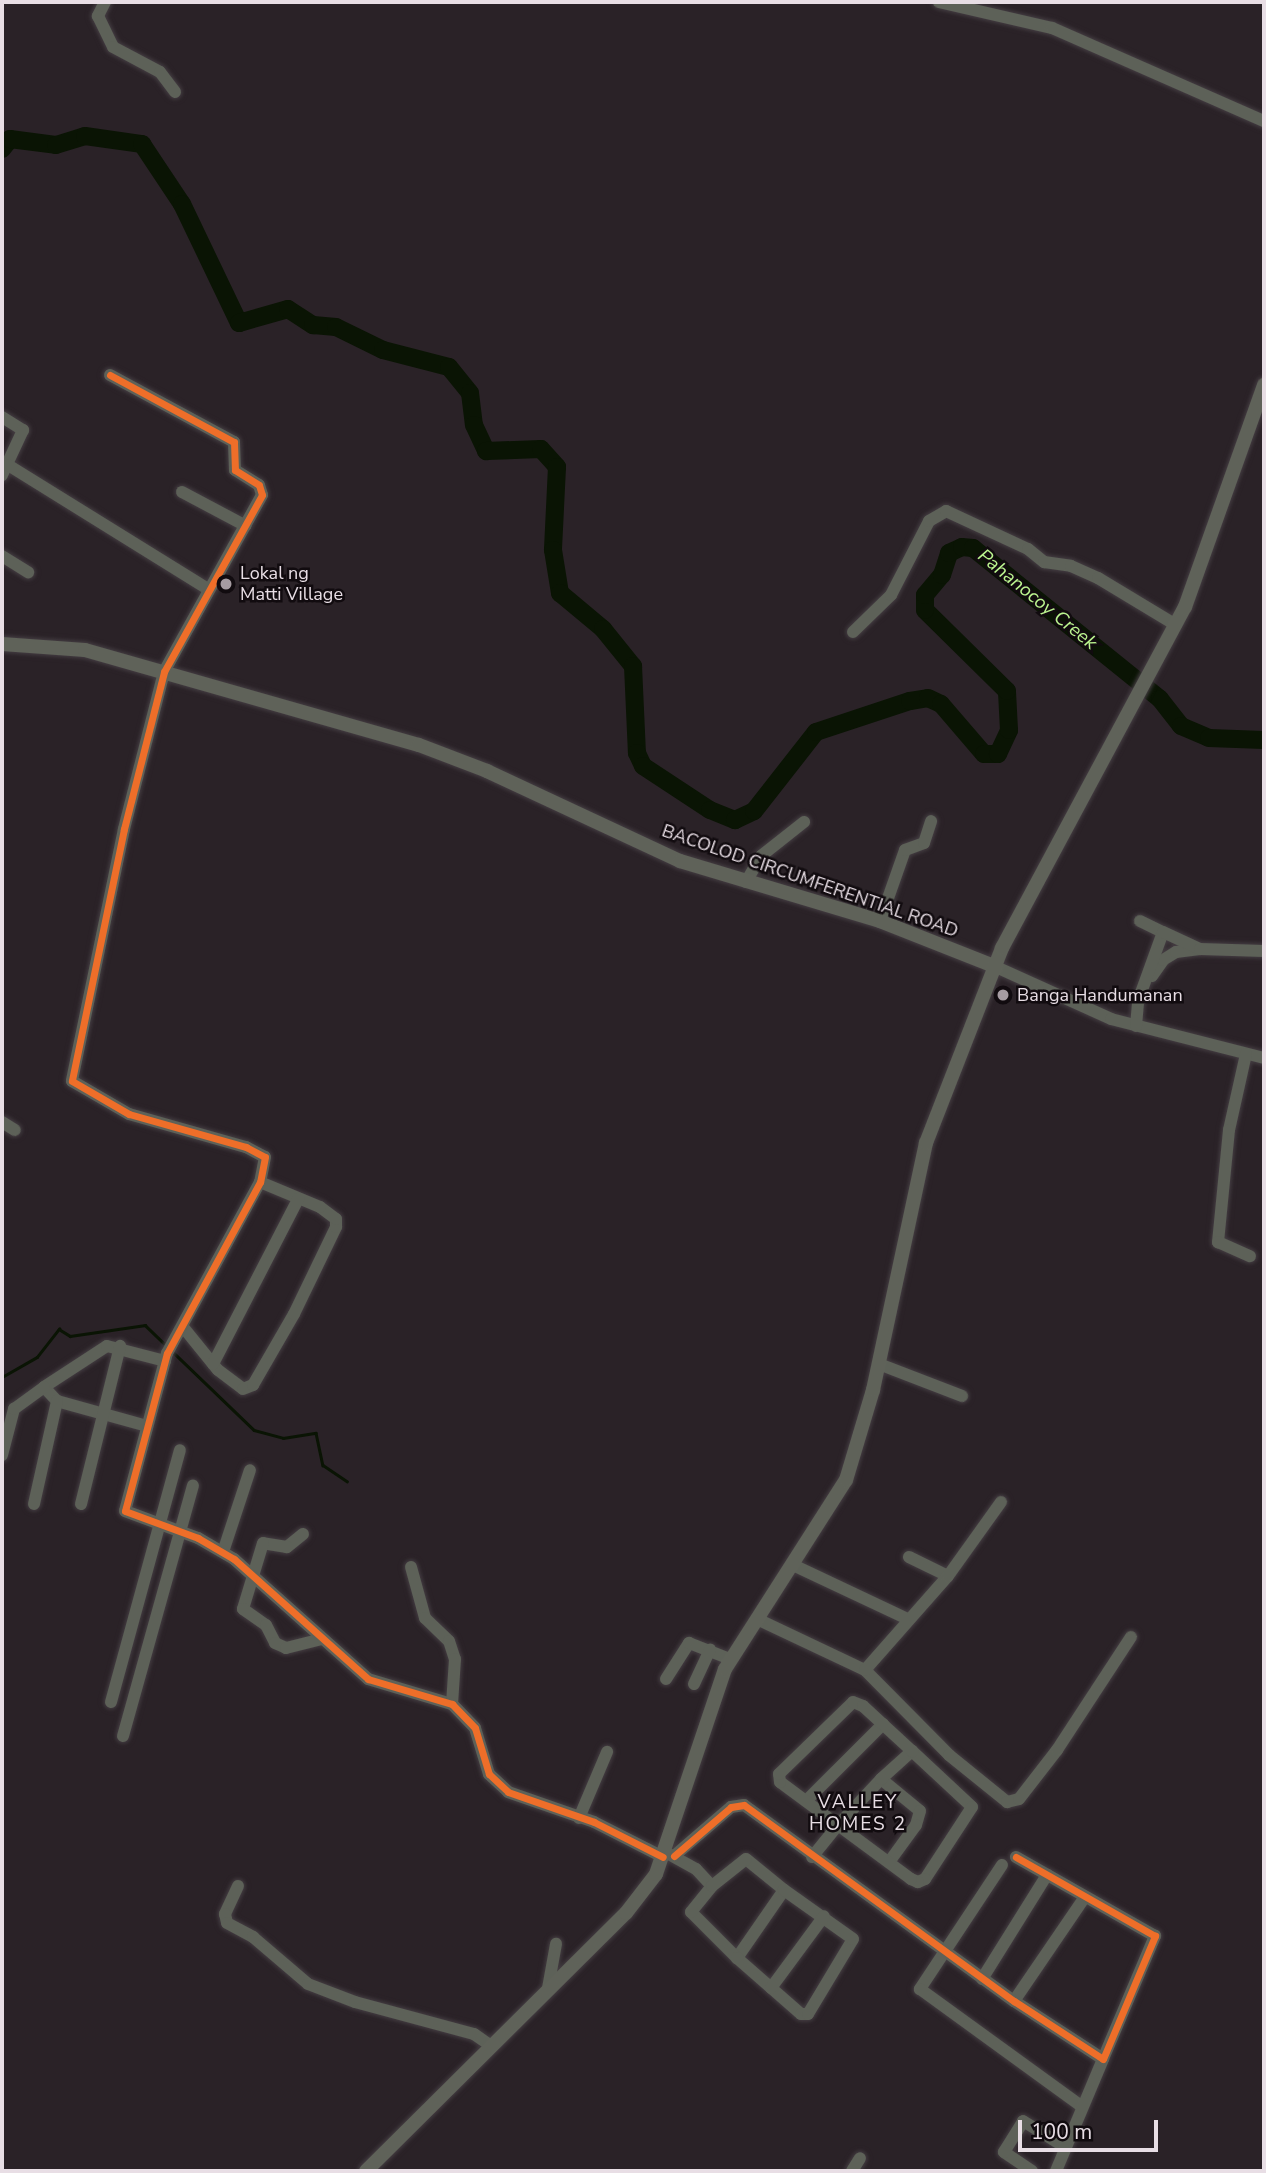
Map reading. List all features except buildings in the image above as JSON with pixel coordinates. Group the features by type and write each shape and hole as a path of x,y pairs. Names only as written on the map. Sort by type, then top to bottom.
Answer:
{"main road":[{"path":"366,2171 638,1900 667,1855 715,1692 730,1659 793,1565 848,1473 878,1364 926,1143 996,967 1021,908 1176,625 1264,385"},
{"name":"BACOLOD CIRCUMFERENTIAL ROAD","path":"2,644 85,650 419,745 487,771 680,861 880,921 996,967"}],"street":[{"path":"105,2 98,16 113,47 160,72 175,92"},
{"path":"939,2 1052,28 1264,121"},
{"path":"110,375 234,442 235,470 261,490 246,526 208,589 164,672 124,829 72,1081 129,1114 260,1152 265,1157 260,1182 169,1351 124,1508 128,1515 181,1532 223,1552 252,1572 321,1639 368,1679 452,1704 475,1728 489,1774 497,1785 520,1799 579,1818 667,1855 712,1886"},
{"path":"2,417 23,429 5,470 208,589"},
{"path":"182,492 246,526"},
{"path":"853,632 891,595 929,521 946,512 1012,540 1044,562 1071,566 1098,578 1176,625"},
{"path":"2,556 28,572"},
{"path":"880,921 905,850 924,843 931,821"},
{"path":"746,882 761,856 804,822"},
{"path":"1140,921 1200,949"},
{"path":"1148,981 1163,932"},
{"path":"1136,1026 1138,1001 1148,981 1163,960 1176,952 1200,949 1264,951"},
{"path":"996,967 1053,996 1136,1026 1264,1058"},
{"path":"1246,1054 1229,1130 1218,1242 1250,1256"},
{"path":"2,1122 15,1130"},
{"path":"183,1327 213,1364 237,1386 253,1385 293,1314 336,1227 331,1213 260,1182"},
{"path":"213,1364 298,1199"},
{"path":"2,1455 14,1409 93,1353 120,1346 169,1351"},
{"path":"81,1504 120,1346"},
{"path":"878,1364 962,1396"},
{"path":"44,1387 57,1401 147,1426"},
{"path":"34,1504 57,1401"},
{"path":"111,1702 180,1450"},
{"path":"223,1552 250,1470"},
{"path":"123,1736 193,1486"},
{"path":"865,1670 948,1576 1000,1502"},
{"path":"303,1534 287,1547 265,1541 252,1572 243,1609 266,1625 275,1643 296,1648 321,1639"},
{"path":"909,1557 948,1576"},
{"path":"793,1565 908,1619"},
{"path":"411,1567 421,1611 449,1641 455,1659 452,1704"},
{"path":"757,1619 865,1670 949,1755 996,1796 1013,1802 1057,1750 1131,1637"},
{"path":"666,1679 689,1643 730,1659"},
{"path":"694,1684 710,1650"},
{"path":"853,1702 883,1724 972,1807 925,1878 918,1882 780,1782 779,1774 853,1702"},
{"path":"806,1801 883,1724"},
{"path":"812,1857 881,1779 912,1751"},
{"path":"579,1818 607,1752"},
{"path":"881,1779 920,1811 916,1825 889,1862"},
{"path":"667,1855 738,1804 982,1979 1102,2059"},
{"path":"1016,1857 1155,1936 1081,2106 1056,2171"},
{"path":"746,1859 784,1891 850,1935 852,1945 808,2014 801,2014 692,1916 712,1886 746,1859"},
{"path":"1002,1865 920,1989 1081,2106"},
{"path":"982,1979 1047,1875"},
{"path":"238,1886 225,1914 227,1923 253,1937 308,1984 355,2002 474,2034 490,2045"},
{"path":"737,1958 784,1891"},
{"path":"1014,2001 1085,1897"},
{"path":"771,1988 824,1916"},
{"path":"548,1988 556,1944"},
{"path":"1032,2171 1004,2151 1023,2121 1065,2147"},
{"path":"852,2171 860,2158"}],"waterway":[{"name":"Pahanocoy Creek","path":"2,149 10,139 56,145 85,136 142,144 182,204 239,323 288,309 313,325 336,327 383,350 449,367 470,393 474,425 486,451 541,449 557,467 553,550 560,593 603,629 633,666 637,753 643,766 710,810 735,820 754,811 816,732 910,701 928,698 941,704 984,754 998,754 1009,730 1007,691 925,610 925,595 942,575 949,553 962,547 973,548 1160,699 1181,726 1209,738 1264,740"},
{"path":"2,1377 37,1357 59,1329 70,1336 145,1325 166,1345"},
{"path":"173,1352 254,1430 283,1438 316,1433 323,1465 347,1481"}],"cycle path":[{"path":"110,375 234,442 235,470 259,485 262,495 164,672 124,829 72,1081 129,1114 246,1147 265,1157 260,1182 167,1353 125,1511 198,1538 234,1559 368,1679 452,1704 475,1728 489,1774 508,1792 594,1822 663,1857"},
{"path":"674,1856 731,1807 744,1805 1014,2001 1103,2059 1155,1936 1016,1857"}],"place":[{"name":"Lokal ng Matti Village","path":"226,584"},
{"name":"Banga Handumanan","path":"1003,995"}],"district":[{"name":"VALLEY HOMES 2","path":"858,1814"}]}
